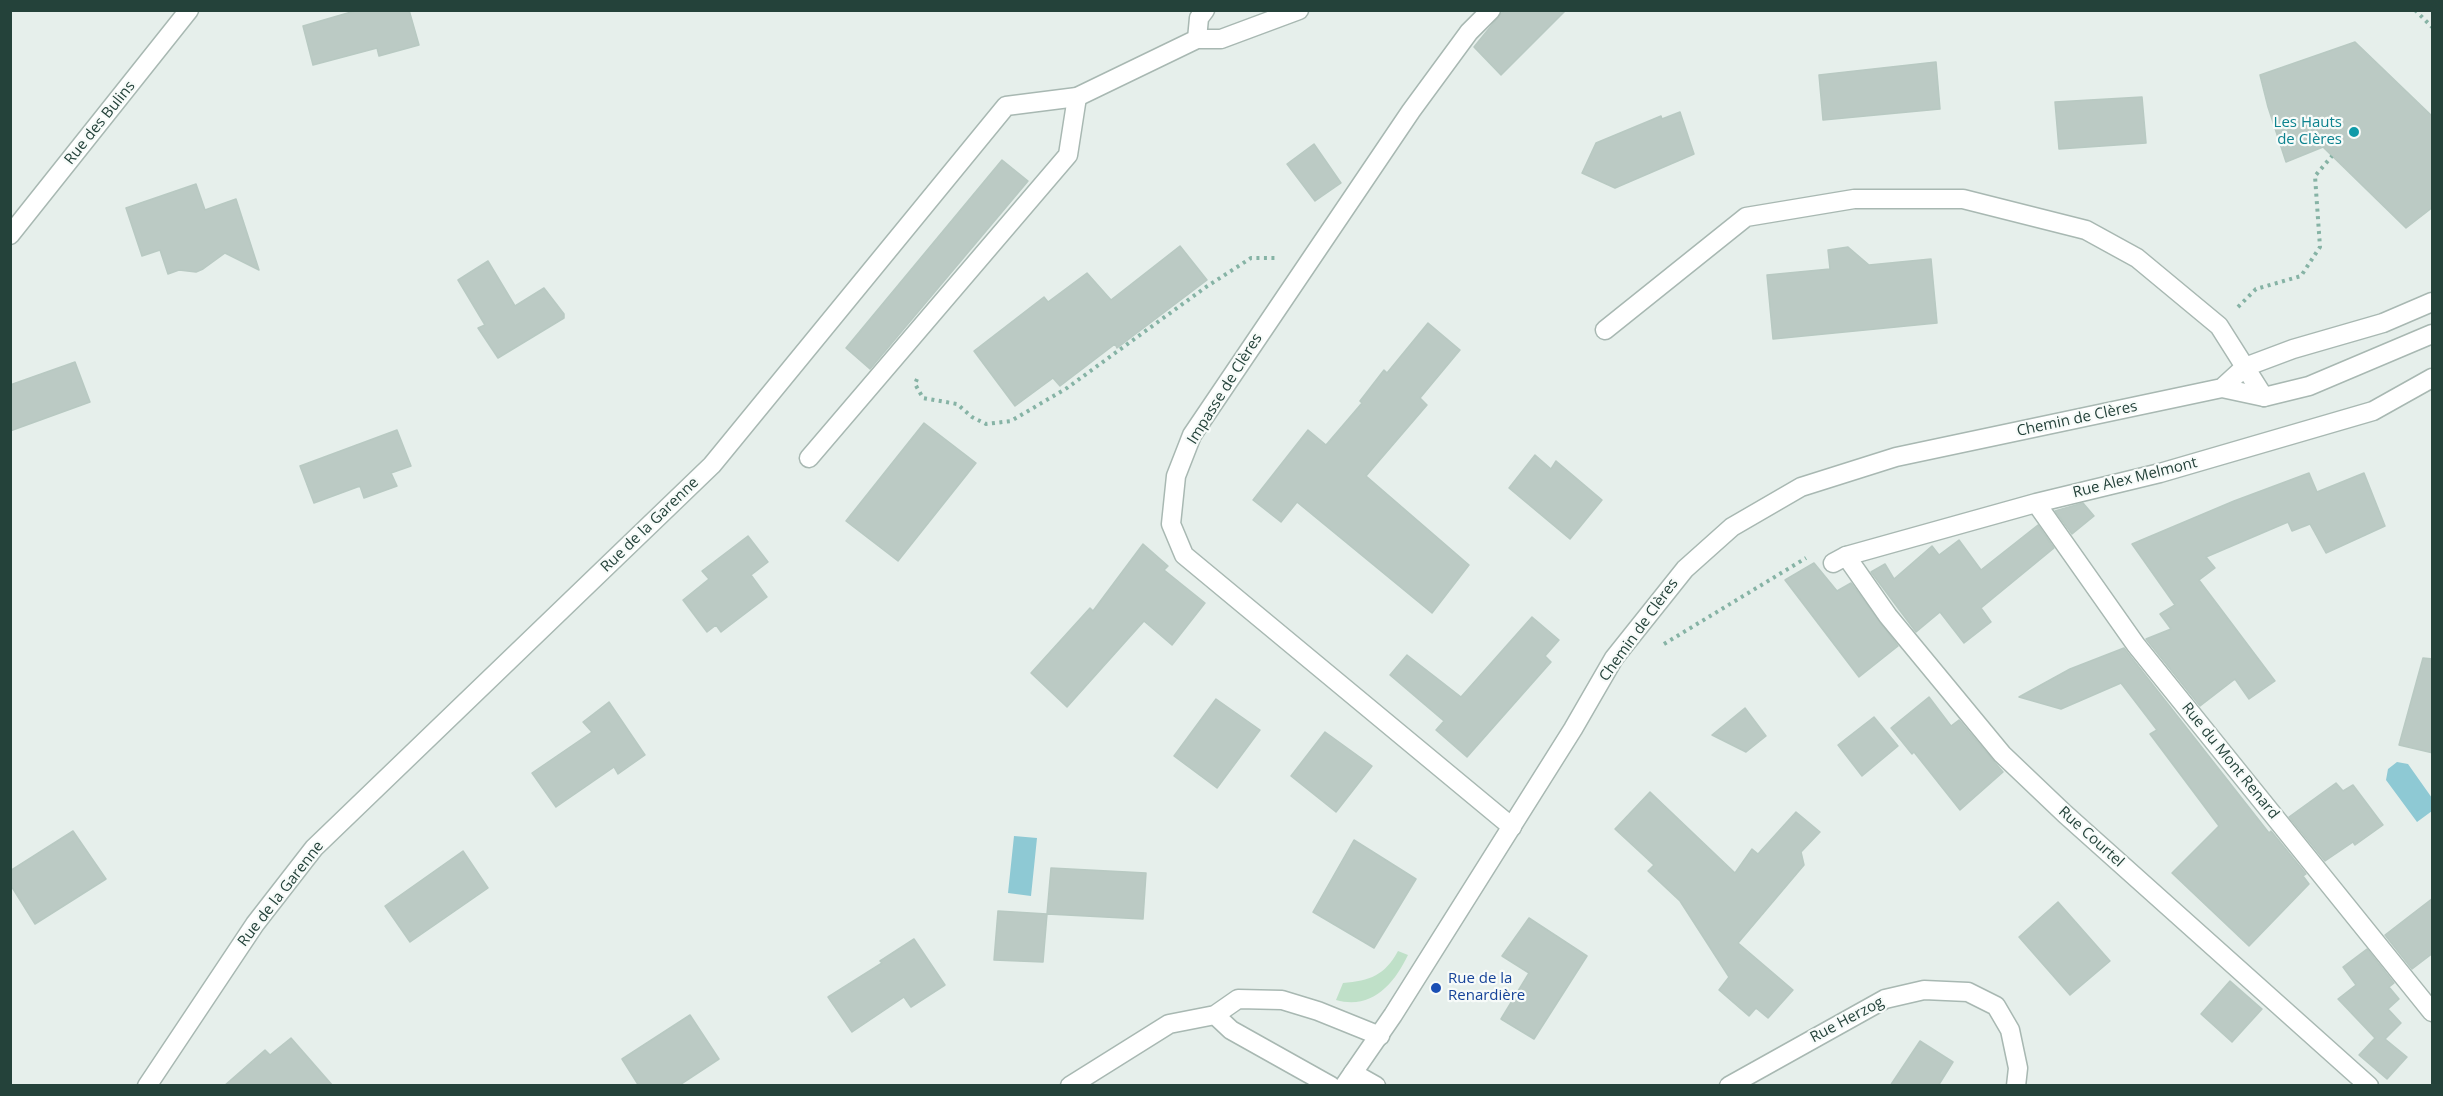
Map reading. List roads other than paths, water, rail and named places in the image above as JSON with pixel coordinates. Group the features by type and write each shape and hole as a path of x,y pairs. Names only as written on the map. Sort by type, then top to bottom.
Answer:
{"street":[{"name":"Rue des Bulins","path":"10,235 189,10"},
{"path":"1205,10 1199,18 1197,39 1221,39 1299,10"},
{"name":"Impasse de Clères","path":"1491,10 1469,32 1411,111 1192,435 1176,476 1171,524 1184,555 1512,827"},
{"name":"Rue de la Garenne","path":"147,1086 255,924 314,848 712,465 1006,106 1077,97 1197,39"},
{"path":"809,458 1068,155 1077,97"},
{"path":"1605,330 1746,217 1854,199 1963,199 2086,230 2137,258 2219,326 2264,397"},
{"path":"2222,388 2245,367 2293,349 2383,323 2433,302"},
{"name":"Chemin de Clères","path":"1348,1079 1380,1036 1512,827 1614,658 1684,569 1732,527 1801,487 1896,457 2222,388 2264,397 2308,386 2433,334"},
{"name":"Rue Alex Melmont","path":"1839,559 2036,503 2160,473 2373,411 2433,378"},
{"name":"Rue du Mont Renard","path":"2036,503 2136,645 2433,1012"},
{"name":"Rue Courtel","path":"1839,559 2002,754 2065,814 2369,1086"},
{"name":"Rue Herzog","path":"1729,1086 1886,999 1924,990 1968,992 1996,1006 2010,1030 2018,1068 2016,1086"},
{"path":"1070,1086 1169,1024 1215,1015 1238,999 1282,1000 1318,1011 1380,1036"},
{"path":"1215,1015 1232,1030 1331,1086"},
{"path":"1348,1079 1376,1086"}],"water":[{"path":"2397,762 2408,764 2432,798 2432,811 2417,822 2386,780 2388,769"},
{"path":"1014,836 1037,838 1031,896 1008,893"}],"place":[{"name":"Les Hauts de Clères","path":"2354,132"},
{"name":"Rue de la Renardière","path":"1436,988"}]}
